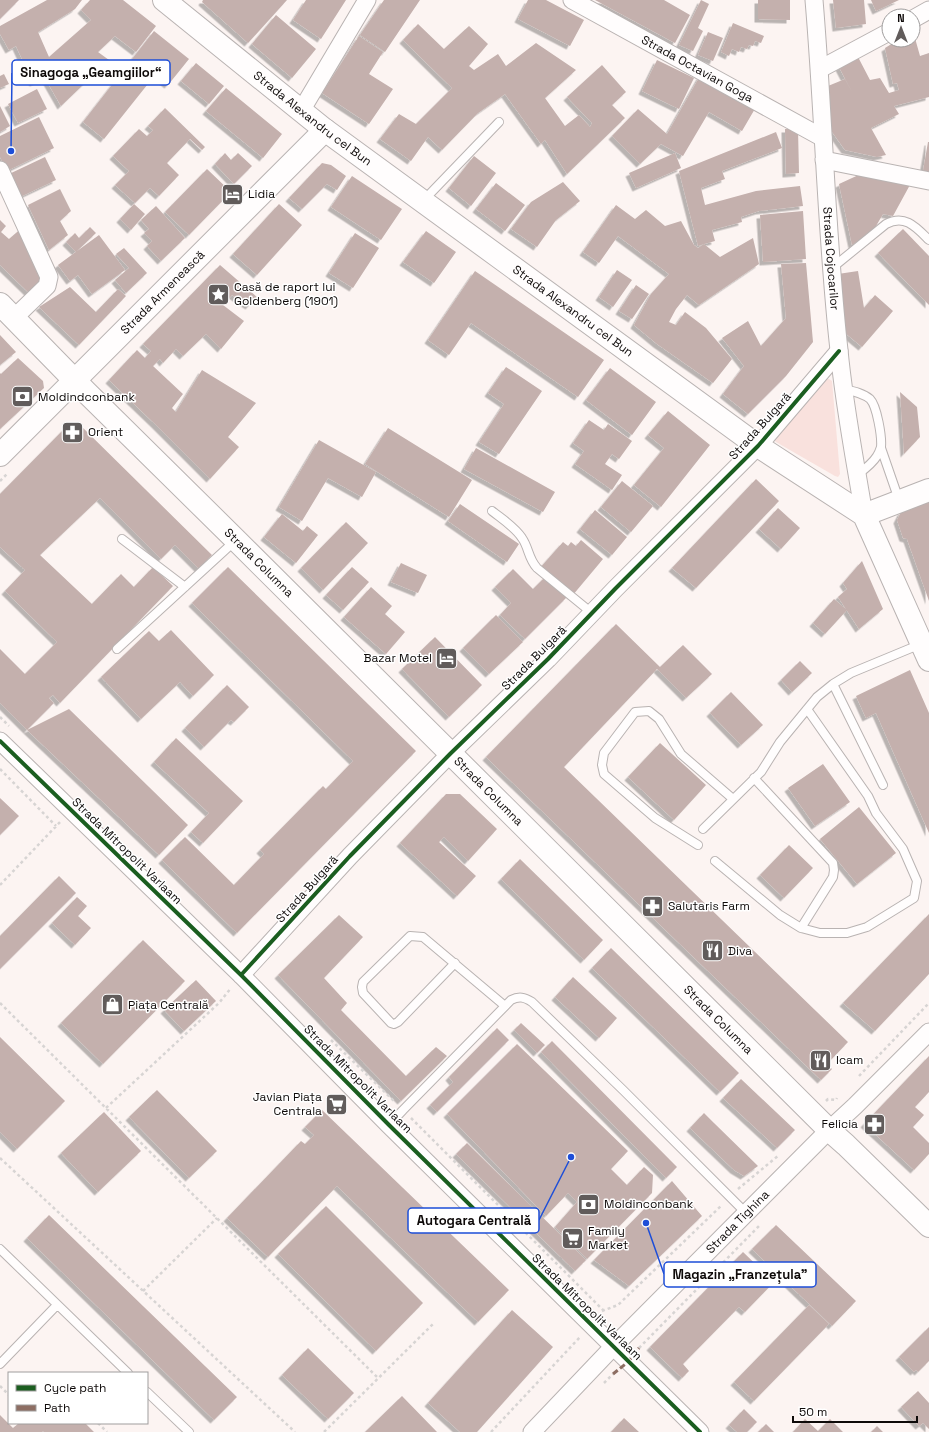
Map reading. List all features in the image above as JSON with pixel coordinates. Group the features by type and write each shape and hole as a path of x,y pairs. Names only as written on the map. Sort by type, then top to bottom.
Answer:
{"main road":[{"name":"Strada Alexandru cel Bun","path":"164,0 325,130 758,446 864,515"},
{"name":"Strada Armenească","path":"0,456 325,130"},
{"name":"Strada Columna","path":"7,311 75,381 821,1123 846,1144 929,1226"},
{"path":"925,652 864,515 929,490"}],"street":[{"path":"301,111 367,0"},
{"name":"Strada Octavian Goga","path":"572,0 823,138"},
{"name":"Strada Cojocarilor","path":"814,0 820,69 824,160 839,351 864,515"},
{"path":"820,69 881,36"},
{"path":"824,160 929,181"},
{"path":"0,170 50,277 47,286 7,311"},
{"name":"Strada Bulgară","path":"241,975 350,856 450,754 548,659 758,446 839,351"},
{"name":"Strada Mitropolit Varlaam","path":"0,741 241,975 390,1126 700,1432"},
{"name":"Strada Tighina","path":"532,1432 613,1347 746,1213 821,1123 855,1106 929,1032"}],"lane":[{"path":"423,202 499,122"},
{"path":"832,268 893,220 902,219 915,226 929,240"},
{"path":"844,388 864,395 871,400 881,438 881,448 900,501"},
{"path":"857,475 871,464 881,448"},
{"path":"492,511 517,531 523,539 532,562 537,568 592,613"},
{"path":"122,539 185,587"},
{"path":"117,649 236,540"},
{"path":"703,829 764,767 780,742 807,709 817,697 832,684 851,673 925,652"},
{"path":"832,684 884,785"},
{"path":"715,861 780,915 801,928 820,933 847,933 867,927 914,898 917,881 903,849 876,813 868,796 807,709"},
{"path":"698,845 655,818 604,774 602,765 604,753 635,712 649,711 659,719 681,754 733,798"},
{"path":"754,778 833,863 833,877 801,928"},
{"path":"455,963 398,1022 394,1024 391,1023 362,993 363,982 410,936 423,937 455,963 505,1006"},
{"path":"390,1126 409,1104 511,1000 517,997 525,998 532,1002 623,1090 746,1213"},
{"path":"0,1249 127,1372"},
{"path":"0,1364 57,1305"},
{"path":"148,1393 189,1432"}],"path":[{"path":"0,769 56,826"},
{"path":"0,885 1,881 71,811"},
{"path":"106,1108 218,1003 241,975"},
{"path":"0,1003 378,1378"},
{"path":"858,1077 929,1003"},
{"path":"821,1123 828,1099 836,1100 842,1094"},
{"path":"491,1432 591,1326 603,1310 618,1305 730,1197 780,1153"},
{"path":"0,1158 295,1432"},
{"path":"143,1291 217,1218"},
{"path":"639,1348 767,1219"},
{"path":"324,1432 433,1324"},
{"path":"0,1386 8,1395"},
{"path":"99,1424 107,1432"}],"shaded area":[{"path":"826,379 832,381 840,474 838,477 776,442 772,438"}],"building":[{"path":"0,0 19,0 0,19"},
{"path":"47,0 82,0 75,9 38,32 49,57 91,20 81,10 90,0 123,0 156,26 136,52 115,36 98,52 109,60 61,106 45,78 33,83 16,46 9,50 0,34 0,26"},
{"path":"203,0 287,0 248,43 202,2"},
{"path":"306,0 346,0 321,39 293,20"},
{"path":"384,0 420,0 385,52 360,35"},
{"path":"528,0 546,0 584,20 570,46 518,19"},
{"path":"595,0 664,0 690,15 675,43"},
{"path":"701,0 709,4 698,28 703,31 693,51 679,45"},
{"path":"758,0 790,0 790,20 758,19"},
{"path":"833,0 864,0 866,24 836,28"},
{"path":"871,0 899,0 881,8 876,11"},
{"path":"276,15 316,49 292,78 252,44"},
{"path":"733,23 764,36 761,43 755,41 753,46 749,45 747,49 741,47 739,52 732,49 729,56 721,52"},
{"path":"418,24 444,49 469,26 488,44 469,66 474,70 498,54 506,66 536,43 576,70 545,98 565,126 579,115 590,127 592,123 567,97 602,65 626,92 612,105 625,118 567,174 545,140 541,144 505,94 478,113 442,150 428,137 411,161 380,139 399,114 416,124 452,88 403,40"},
{"path":"154,31 189,59 168,85 155,75 104,139 83,122"},
{"path":"708,32 723,38 713,61 698,55"},
{"path":"359,36 383,52 369,74 393,89 369,124 322,93"},
{"path":"885,48 918,48 920,56 929,53 929,97 894,106 899,114 871,128 886,155 877,157 845,150 830,129 828,86 845,79 852,92 839,67 858,57 870,80 880,78 889,93 899,90 897,83 893,84"},
{"path":"657,60 694,78 679,109 642,91"},
{"path":"196,63 224,86 209,104 181,81"},
{"path":"4,74 9,84 0,88 0,76"},
{"path":"700,76 756,107 742,131 709,112 683,156 661,144 640,164 612,136 638,109 667,134"},
{"path":"226,88 282,134 263,158 206,111"},
{"path":"37,89 47,109 18,123 8,104"},
{"path":"0,106 10,126 0,132"},
{"path":"165,108 205,147 202,150 190,139 167,163 179,175 159,196 150,188 135,203 115,185 129,171 113,156 139,129 147,136 153,130 148,126"},
{"path":"39,117 54,148 7,171 0,157 0,136"},
{"path":"785,129 798,129 799,173 786,174"},
{"path":"776,132 782,148 722,171 725,179 701,188 705,205 756,191 800,186 803,206 759,211 741,217 742,222 712,230 715,241 698,246 679,171"},
{"path":"929,142 929,172 923,171"},
{"path":"225,153 231,160 238,153 252,166 234,184 215,164"},
{"path":"675,153 681,168 636,188 629,173"},
{"path":"474,156 496,173 471,206 449,188"},
{"path":"45,157 56,180 18,198 7,175"},
{"path":"322,163 331,165 346,176 337,190 327,184 302,209 289,198"},
{"path":"207,169 231,192 189,235 165,212"},
{"path":"865,172 911,183 893,216 883,214 872,233 852,245 839,184"},
{"path":"352,176 402,209 381,240 331,207"},
{"path":"563,182 580,201 556,220 537,247 511,229 531,202"},
{"path":"496,183 525,205 505,231 476,209"},
{"path":"60,189 71,211 60,221 68,235 49,250 28,205"},
{"path":"134,204 145,214 131,230 120,219"},
{"path":"279,204 302,225 257,275 233,254"},
{"path":"616,205 635,219 646,210 665,226 681,221 694,245 698,248 704,244 720,257 753,238 759,264 699,305 687,295 676,309 669,322 676,325 685,312 706,328 732,359 713,383 657,344 634,325 651,294 669,274 618,236 599,263 583,252"},
{"path":"156,206 185,238 161,261 147,246 152,241 144,233 149,229 141,220"},
{"path":"803,211 806,259 763,262 760,215"},
{"path":"0,220 6,226 1,232 9,239 23,227 46,279 30,294 0,265"},
{"path":"90,227 96,233 76,252 66,242 75,233 79,238"},
{"path":"903,229 929,256 929,305 878,253"},
{"path":"426,231 456,252 434,283 403,262"},
{"path":"355,233 379,248 353,288 329,273"},
{"path":"99,235 125,270 92,294 78,275 70,281 58,265"},
{"path":"124,248 147,273 126,293 115,280 129,268 116,254"},
{"path":"806,263 813,342 786,376 748,414 723,394 744,366 722,338 748,321 761,346 786,318 781,264"},
{"path":"220,265 257,297 249,306 232,295 223,305 244,321 221,349 206,334 183,356 176,349 163,363 160,359 153,366 183,394 172,408 176,412 202,370 256,403 228,437 239,447 210,479 109,380 137,350 145,358 151,351 143,344"},
{"path":"617,270 632,280 613,307 599,297"},
{"path":"475,271 604,360 578,397 471,323 449,355 428,340"},
{"path":"858,271 864,308 875,295 893,311 862,347 844,332 838,274"},
{"path":"636,285 649,294 632,319 619,311"},
{"path":"70,287 96,312 118,289 126,296 79,345 39,307"},
{"path":"0,335 16,352 0,365"},
{"path":"18,358 43,381 44,388 0,429 0,373 1,374"},
{"path":"506,367 542,391 499,454 479,442 504,404 488,393"},
{"path":"610,368 656,402 632,435 586,400"},
{"path":"900,392 917,407 920,437 904,454"},
{"path":"668,411 710,445 661,507 634,485 664,448 648,435"},
{"path":"589,420 604,430 608,424 632,441 619,459 612,454 605,464 622,475 612,490 575,464 584,451 573,443"},
{"path":"70,423 78,423 212,555 199,569 175,545 161,559 100,498 40,555 92,604 121,574 134,587 153,567 173,586 60,703 53,695 49,698 54,703 27,730 0,703 0,649 25,674 57,642 5,591 25,570 0,547 0,494"},
{"path":"388,428 472,480 449,517 365,464"},
{"path":"319,440 376,472 362,497 328,478 302,521 279,507"},
{"path":"476,448 555,492 543,512 464,469"},
{"path":"756,479 779,501 696,588 672,568"},
{"path":"622,481 653,506 631,532 601,507"},
{"path":"929,501 929,601 907,539 903,538 897,520 901,512"},
{"path":"460,504 519,544 507,562 448,521"},
{"path":"778,508 800,528 781,549 759,529"},
{"path":"595,510 627,537 612,555 580,529"},
{"path":"282,514 303,531 307,526 318,535 296,563 264,537"},
{"path":"346,522 368,543 323,590 301,568"},
{"path":"581,540 603,559 572,596 540,568 563,542 568,546 571,542 576,546"},
{"path":"862,561 883,609 859,629 838,597 847,589 843,583"},
{"path":"401,563 427,575 418,593 391,582"},
{"path":"228,567 416,751 237,933 162,860 185,837 234,885 264,854 260,850 323,786 326,789 353,761 192,603"},
{"path":"352,567 369,582 343,610 326,595"},
{"path":"513,569 533,589 546,576 567,597 525,639 500,615 511,603 495,587"},
{"path":"371,587 392,606 385,614 405,632 386,654 344,617"},
{"path":"834,599 847,610 825,634 813,623"},
{"path":"496,615 523,642 489,674 463,648"},
{"path":"616,624 660,667 683,645 712,674 686,698 657,669 564,767 848,1042 827,1064 832,1069 821,1080 486,757"},
{"path":"171,630 214,675 193,696 180,682 141,719 101,677 149,631 159,641"},
{"path":"435,637 482,685 449,717 402,669"},
{"path":"800,661 812,673 792,692 781,680"},
{"path":"910,670 929,713 929,833 876,713 866,718 856,696"},
{"path":"227,685 249,707 234,722 231,720 204,747 185,728"},
{"path":"731,692 763,725 741,745 710,713"},
{"path":"69,709 188,825 159,855 27,730"},
{"path":"176,738 243,801 203,843 191,832 209,813 154,762"},
{"path":"660,743 706,785 674,820 628,777"},
{"path":"823,764 850,802 815,826 788,788"},
{"path":"446,794 460,794 497,829 468,861 444,837 439,842 476,876 457,896 400,843"},
{"path":"0,798 19,816 0,835"},
{"path":"859,807 896,853 857,884 820,839"},
{"path":"789,845 813,868 784,898 760,875"},
{"path":"520,859 603,940 584,960 501,879"},
{"path":"59,876 76,893 0,969 0,936"},
{"path":"77,897 87,906 78,916 91,928 75,945 52,923"},
{"path":"929,914 929,974 875,1031 843,1003"},
{"path":"339,915 363,937 324,978 347,1003 341,1010 406,1076 436,1047 447,1056 401,1101 278,975"},
{"path":"143,940 185,981 103,1064 61,1023"},
{"path":"611,948 739,1073 720,1092 592,968"},
{"path":"573,977 617,1018 599,1038 555,997"},
{"path":"196,980 216,1001 184,1031 164,1010"},
{"path":"521,1023 545,1045 537,1053 514,1030"},
{"path":"497,1028 509,1040 437,1112 430,1105 453,1082 449,1077"},
{"path":"0,1037 65,1101 17,1149 0,1132"},
{"path":"552,1041 677,1167 666,1178 541,1052"},
{"path":"517,1044 628,1151 611,1169 627,1185 644,1167 653,1175 652,1193 587,1259 555,1227 577,1202 568,1193 546,1216 447,1114"},
{"path":"929,1056 929,1092 915,1107 924,1115 913,1127 929,1143 929,1154 914,1170 864,1124"},
{"path":"741,1079 795,1130 777,1148 723,1098"},
{"path":"157,1090 217,1151 189,1178 129,1117"},
{"path":"322,1110 509,1290 478,1322 337,1186 268,1257 227,1218 301,1141 305,1144 314,1135 305,1127"},
{"path":"104,1112 141,1151 98,1192 61,1153"},
{"path":"704,1113 758,1166 744,1176 734,1170 690,1128"},
{"path":"467,1143 586,1260 575,1271 456,1154"},
{"path":"672,1181 702,1216 629,1286 594,1260"},
{"path":"326,1206 423,1303 376,1351 278,1254"},
{"path":"49,1215 237,1397 214,1420 27,1238"},
{"path":"776,1225 856,1301 832,1326 752,1249"},
{"path":"743,1252 774,1282 745,1312 739,1307 683,1364 689,1371 682,1378 650,1347"},
{"path":"809,1305 829,1324 754,1401 734,1382"},
{"path":"512,1310 553,1347 477,1432 460,1432 428,1403"},
{"path":"929,1327 929,1361 918,1372 916,1370 914,1372 899,1357"},
{"path":"308,1348 354,1393 328,1419 282,1375"},
{"path":"918,1391 929,1403 929,1429 923,1423 919,1426 901,1407"},
{"path":"402,1396 437,1432 365,1432"},
{"path":"744,1409 757,1422 747,1432 737,1432 729,1425"},
{"path":"0,1415 13,1428 18,1424 86,1424 94,1432 43,1431 0,1432"},
{"path":"624,1418 639,1432 611,1432"},
{"path":"805,1419 818,1431 830,1419 843,1432 793,1432"},
{"path":"766,1424 774,1432 758,1432"},
{"path":"877,1426 883,1432 871,1432"}],"marked path":[{"path":"613,1374 628,1362 639,1348"}],"cycle path":[{"path":"241,975 350,856 450,754 548,659 615,589 758,446 839,351"},
{"path":"0,741 241,975 389,1125 700,1432"}],"place":[{"name":"Sinagoga „Geamgiilor“","path":"11,151"},
{"name":"Lidia","path":"233,194"},
{"name":"Casă de raport lui Goldenberg (1901)","path":"219,294"},
{"name":"Moldindconbank","path":"22,397"},
{"name":"Orient","path":"72,432"},
{"name":"Bazar Motel","path":"447,658"},
{"name":"Salutaris Farm","path":"653,906"},
{"name":"Diva","path":"713,951"},
{"name":"Piața Centrală","path":"113,1005"},
{"name":"Icam","path":"821,1060"},
{"name":"Javian Piața Centrala","path":"337,1104"},
{"name":"Felicia","path":"874,1124"},
{"name":"Autogara Centrală","path":"571,1157"},
{"name":"Moldinconbank","path":"589,1204"},
{"name":"Magazin „Franzețula”","path":"646,1223"},
{"name":"Family Market","path":"573,1238"}]}
